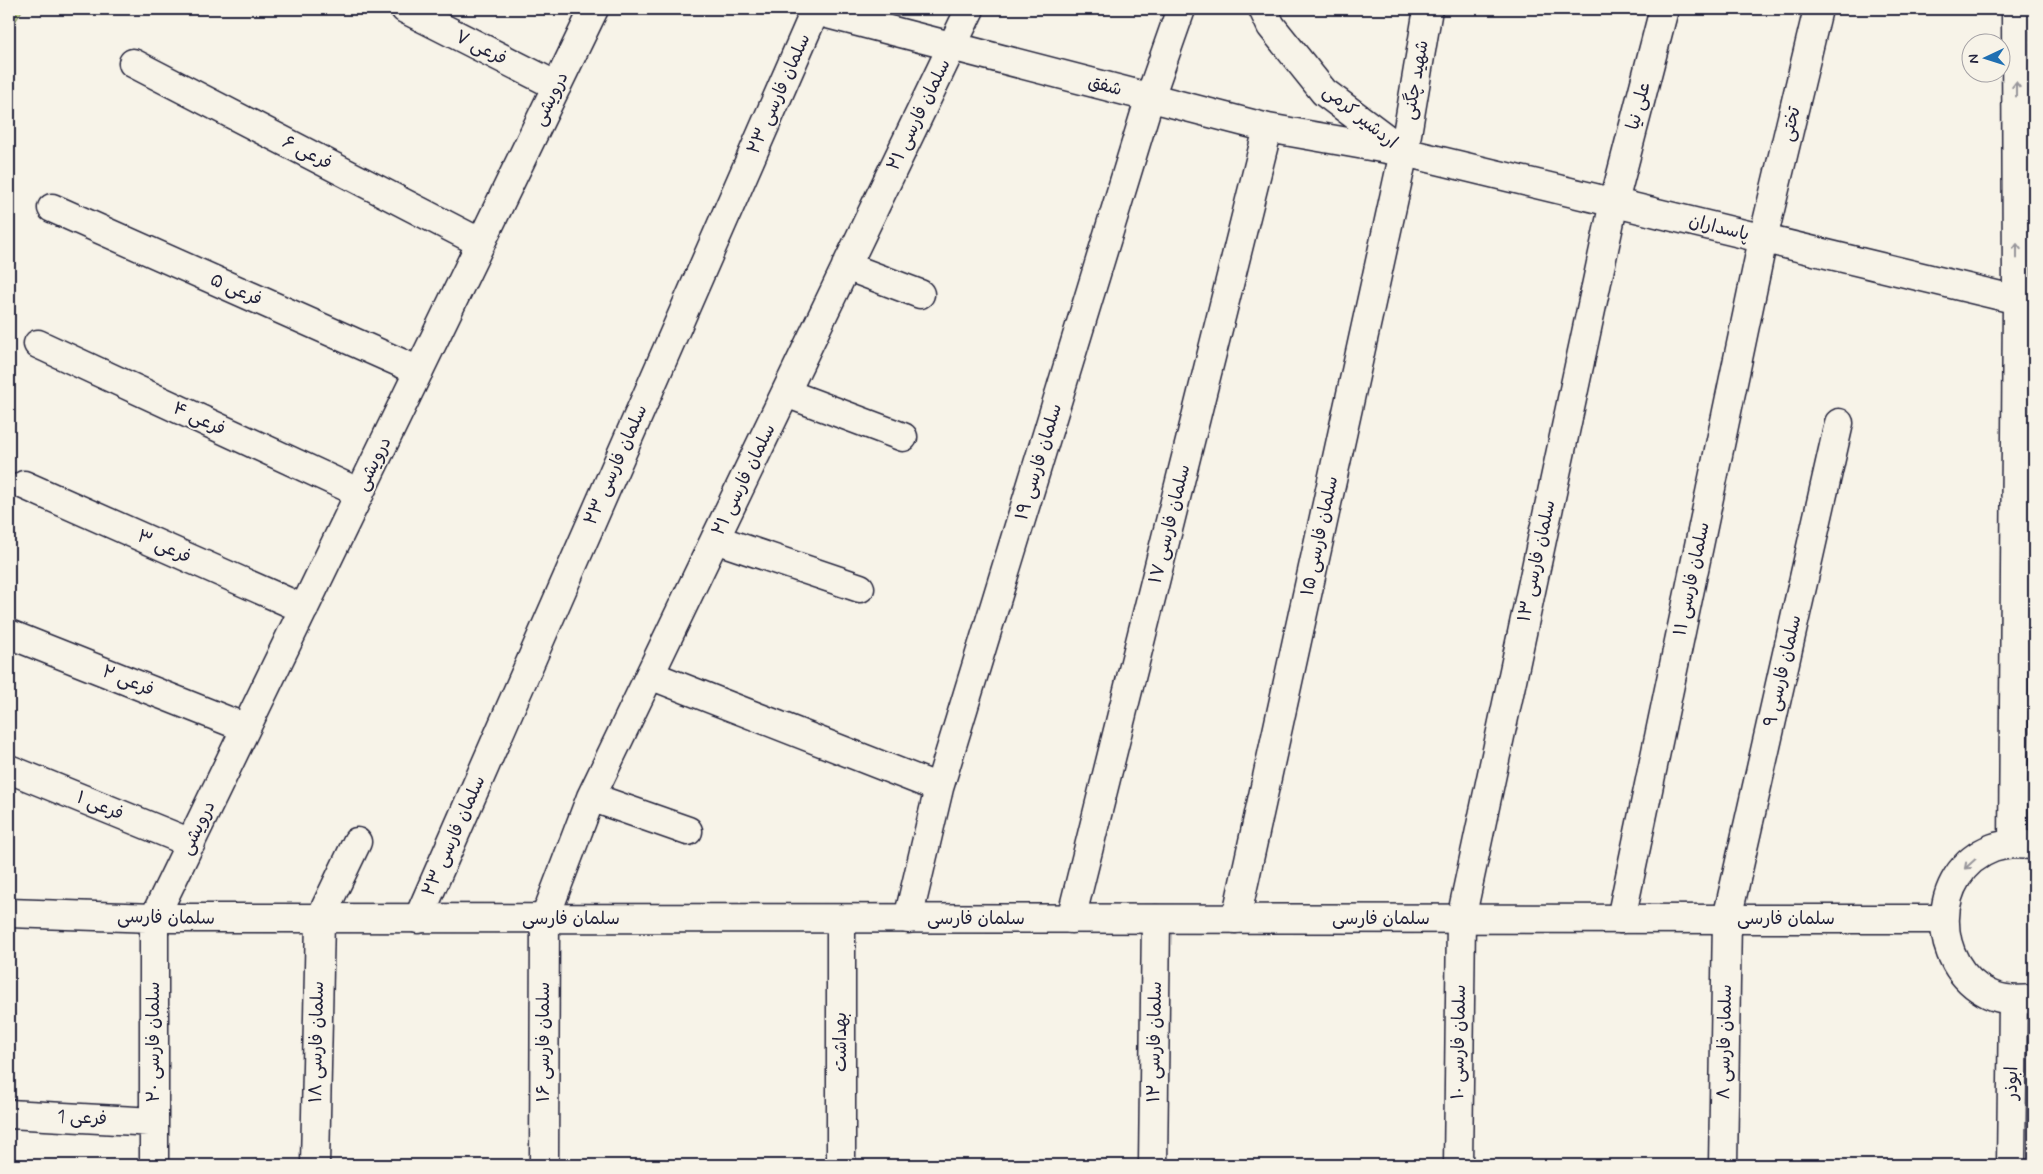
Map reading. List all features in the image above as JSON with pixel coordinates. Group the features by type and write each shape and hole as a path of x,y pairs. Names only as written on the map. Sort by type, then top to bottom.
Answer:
{"street":[{"name":"فرعی ۷","path":"405,9 557,86"},
{"name":"درویشی","path":"154,918 594,9"},
{"name":"شفق","path":"813,9 1268,128 1404,152"},
{"name":"سلمان فارسی ۲۳","path":"418,919 813,9"},
{"name":"سلمان فارسی ۲۱","path":"545,918 592,797 970,9"},
{"name":"سلمان فارسی ۱۹","path":"908,919 939,788 1150,97 1181,9"},
{"name":"اردشیر کرمی","path":"1262,9 1271,26 1324,92 1404,152"},
{"name":"شهید چگنی","path":"1404,152 1428,9"},
{"name":"علی نیا","path":"1614,202 1664,9"},
{"name":"تختی","path":"1763,239 1818,9"},
{"path":"2016,9 2026,302 2024,844 1992,849 1979,856 1957,877 1947,897 1943,920 1946,943 1955,964 1966,976 1990,994 2023,1000"},
{"name":"فرعی ۶","path":"133,63 481,242"},
{"name":"سلمان فارسی ۱۷","path":"1071,919 1268,128"},
{"name":"پاسداران","path":"1404,152 2026,302"},
{"name":"سلمان فارسی ۱۵","path":"1236,919 1404,152"},
{"name":"سلمان فارسی ۱۳","path":"1461,919 1614,202"},
{"name":"فرعی ۵","path":"52,208 419,371"},
{"name":"سلمان فارسی ۱۱","path":"1620,919 1763,239"},
{"path":"846,266 920,294"},
{"name":"فرعی ۴","path":"38,344 360,493"},
{"path":"786,393 903,437"},
{"name":"سلمان فارسی ۹","path":"1727,919 1839,423"},
{"name":"فرعی ۳","path":"24,485 304,609"},
{"path":"716,539 860,588"},
{"name":"فرعی ۲","path":"9,634 246,728"},
{"path":"650,675 939,788"},
{"name":"فرعی ۱","path":"9,769 191,843"},
{"path":"592,797 688,831"},
{"path":"320,918 357,842"},
{"name":"سلمان فارسی","path":"9,913 154,918 418,919 1943,920"},
{"name":"سلمان فارسی ۲۰","path":"154,918 154,1165"},
{"name":"سلمان فارسی ۱۸","path":"315,1165 320,918"},
{"name":"سلمان فارسی ۱۶","path":"544,1165 545,918"},
{"name":"بهداشت","path":"841,919 841,1165"},
{"name":"سلمان فارسی ۱۲","path":"1153,1165 1156,919"},
{"name":"سلمان فارسی ۱۰","path":"1458,1165 1461,919"},
{"name":"سلمان فارسی ۸","path":"1723,1165 1727,919"},
{"name":"ابوذر","path":"2011,1165 2023,1000"},
{"name":"فرعی 1","path":"9,1114 154,1122"}],"green space":[{"path":"9,9 23,9 9,32"}]}
